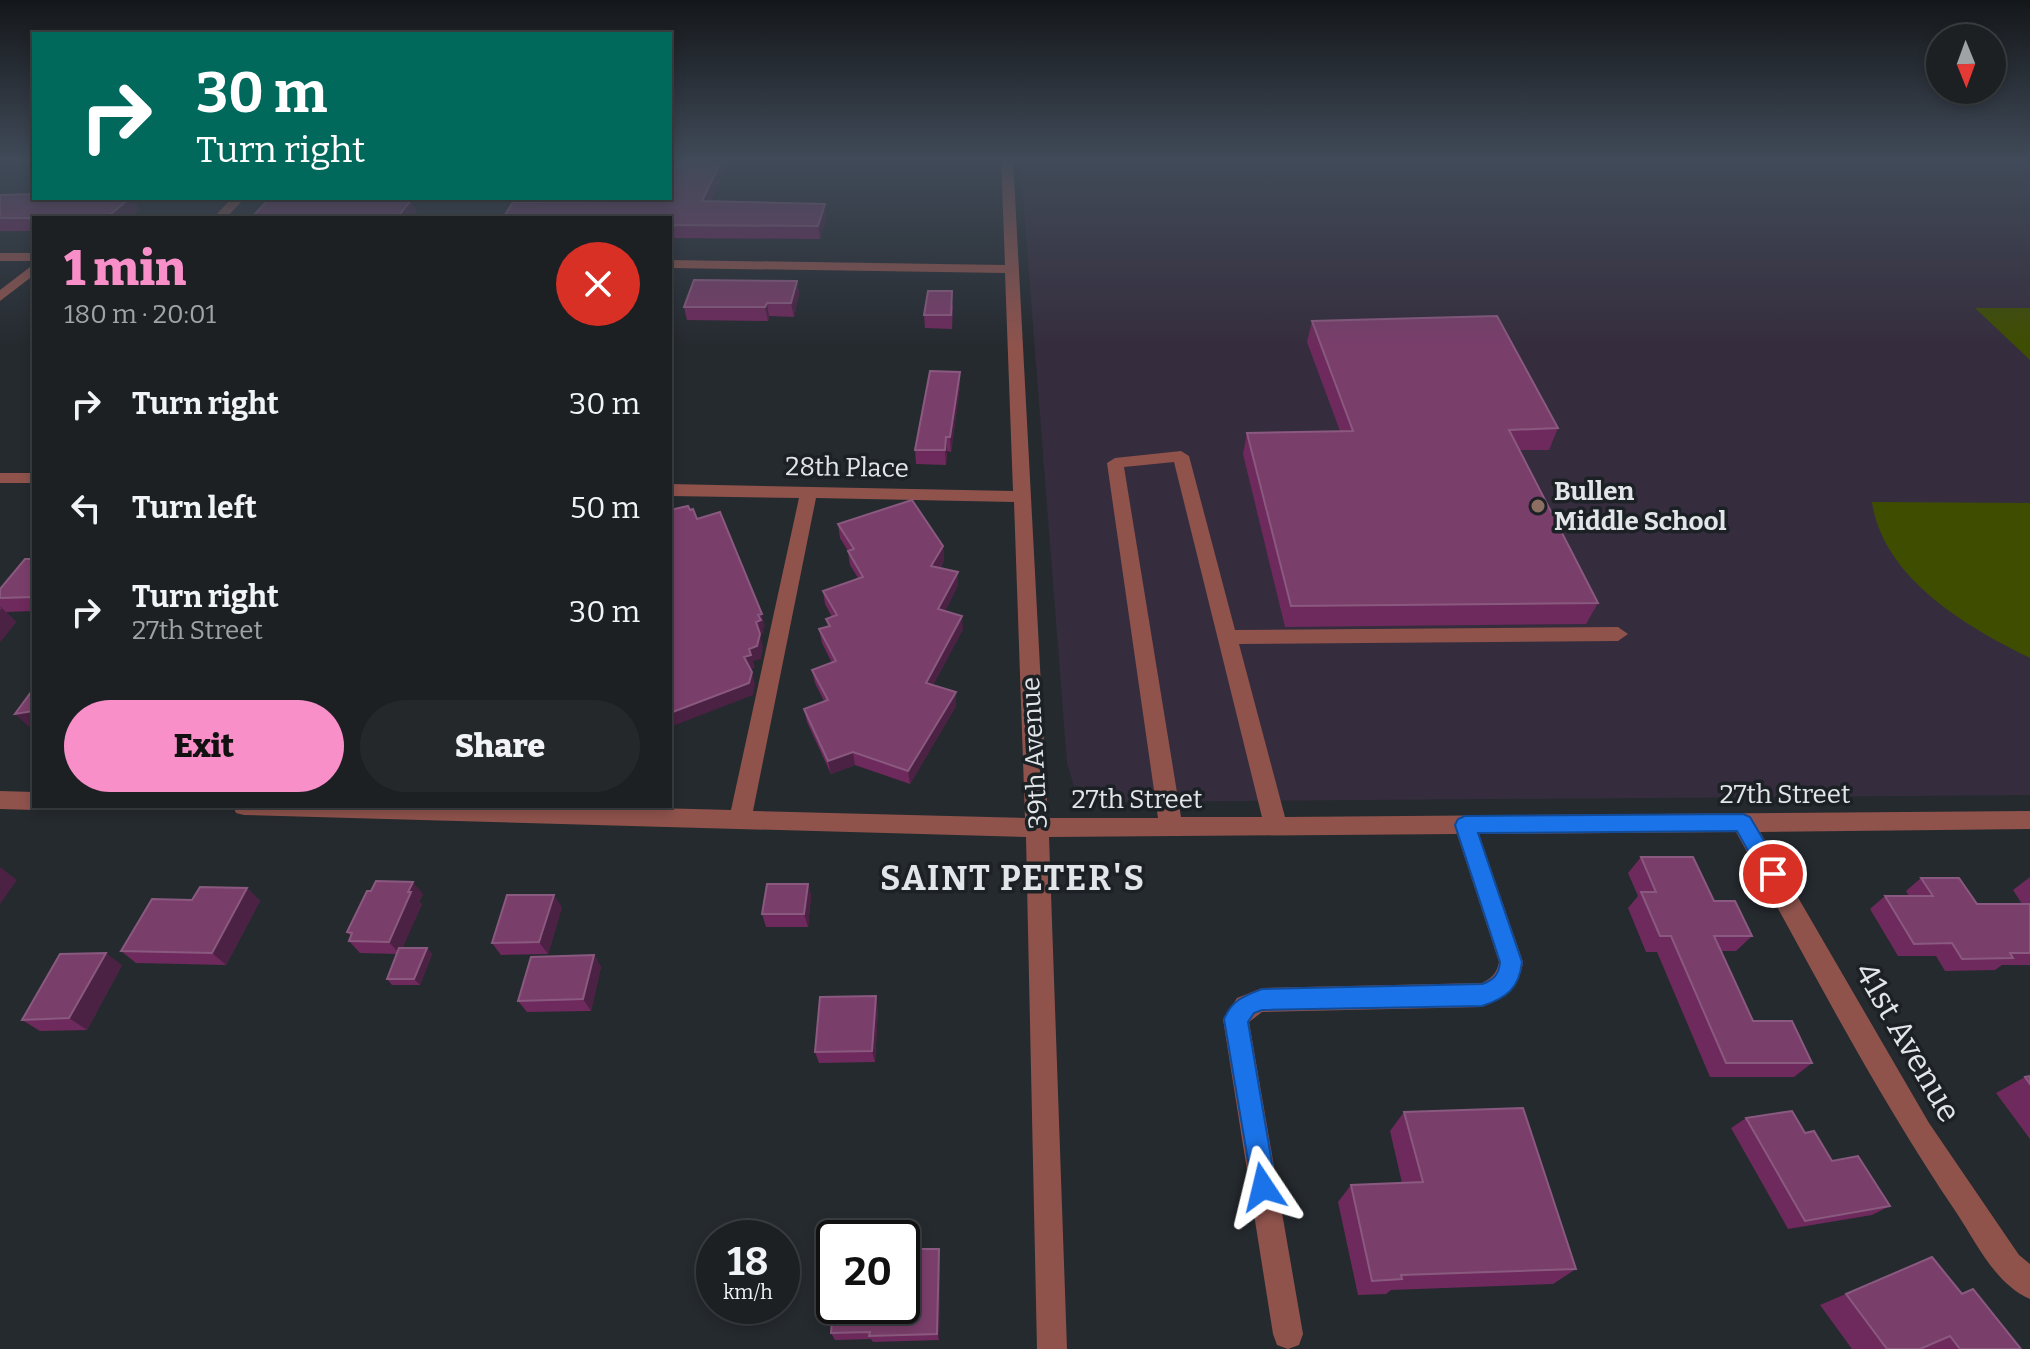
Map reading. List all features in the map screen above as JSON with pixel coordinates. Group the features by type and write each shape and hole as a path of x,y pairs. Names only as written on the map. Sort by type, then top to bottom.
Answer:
{"street":[{"name":"39th Avenue","path":"1010,221 1037,828 1052,1349"},
{"path":"0,257 32,257"},
{"path":"672,264 1012,269"},
{"path":"0,297 32,270"},
{"path":"1171,827 1115,463 1181,456 1276,826"},
{"path":"0,478 32,478"},
{"name":"28th Place","path":"672,490 1022,497"},
{"path":"740,819 809,492"},
{"path":"1227,637 1618,634"},
{"path":"0,800 32,801"},
{"name":"27th Street","path":"481,808 1037,828 2030,820"},
{"name":"41st Avenue","path":"1743,823 1919,1133 2009,1265 2030,1284"},
{"path":"1288,1334 1236,1019 1246,1006 1262,1000 1482,995 1498,990 1510,976 1511,962 1465,825"}],"shaded area":[{"name":"Bullen Middle School","path":"1025,221 2030,221 2030,795 1116,802 1084,797 1075,790 1067,763"}],"green space":[{"path":"1975,308 2030,308 2030,360"},
{"path":"1872,502 2030,503 2030,658 1955,615 1910,577 1892,554 1879,529"}],"building":[{"path":"672,221 820,221 818,226 672,225"},
{"path":"694,280 797,281 791,303 767,303 765,307 684,307"},
{"path":"928,291 952,291 951,315 924,315"},
{"path":"1497,316 1558,428 1509,430 1598,603 1291,606 1247,433 1353,431 1312,321"},
{"path":"930,371 960,372 950,437 946,437 945,450 915,450"},
{"path":"912,500 943,546 931,566 958,572 938,609 962,616 926,683 956,692 908,771 853,752 828,761 804,709 828,700 812,670 836,661 819,629 830,626 826,619 837,615 823,591 863,577 848,551 854,549 838,524"},
{"path":"688,506 690,510 693,509 697,519 720,512 762,614 758,615 761,620 756,622 760,634 757,646 749,649 751,655 744,657 752,672 749,683 672,712 672,510"},
{"path":"25,559 32,559 32,597 0,598 0,589"},
{"path":"32,691 32,711 15,714"},
{"path":"1641,857 1693,857 1714,901 1735,901 1752,936 1714,936 1753,1021 1792,1021 1812,1063 1726,1063 1671,936 1660,936 1641,892 1656,892"},
{"path":"1921,878 1959,878 1977,904 2030,904 2030,953 2010,953 2013,958 1962,959 1952,943 1914,944 1885,896 1933,896"},
{"path":"376,881 413,882 389,942 349,941 352,933 347,932 367,891 371,891"},
{"path":"767,884 808,884 804,914 762,914"},
{"path":"200,887 247,888 212,953 121,951 152,899 192,900"},
{"path":"507,895 554,895 539,942 492,943"},
{"path":"399,948 427,948 414,979 387,979"},
{"path":"106,953 69,1018 22,1020 60,954"},
{"path":"594,955 583,999 518,1001 531,957"},
{"path":"876,996 872,1051 815,1052 820,997"},
{"path":"1523,1108 1576,1269 1401,1275 1402,1279 1372,1281 1351,1185 1423,1182 1404,1112"},
{"path":"1792,1111 1805,1133 1814,1131 1832,1161 1858,1156 1890,1206 1805,1221 1746,1118"},
{"path":"920,1249 939,1249 937,1334 869,1336 870,1332 831,1333 832,1324 920,1324"},
{"path":"1932,1257 1962,1294 1973,1289 2021,1349 1960,1349 1950,1336 1920,1349 1887,1349 1846,1294"}],"place":[{"name":"Bullen Middle School","path":"1538,506"}],"district":[{"name":"SAINT PETER'S","path":"1013,878"}],"route":[{"path":"1263,1187 1236,1019 1246,1006 1262,1000 1482,995 1498,990 1510,976 1511,962 1465,825 1743,823 1773,874"}]}
